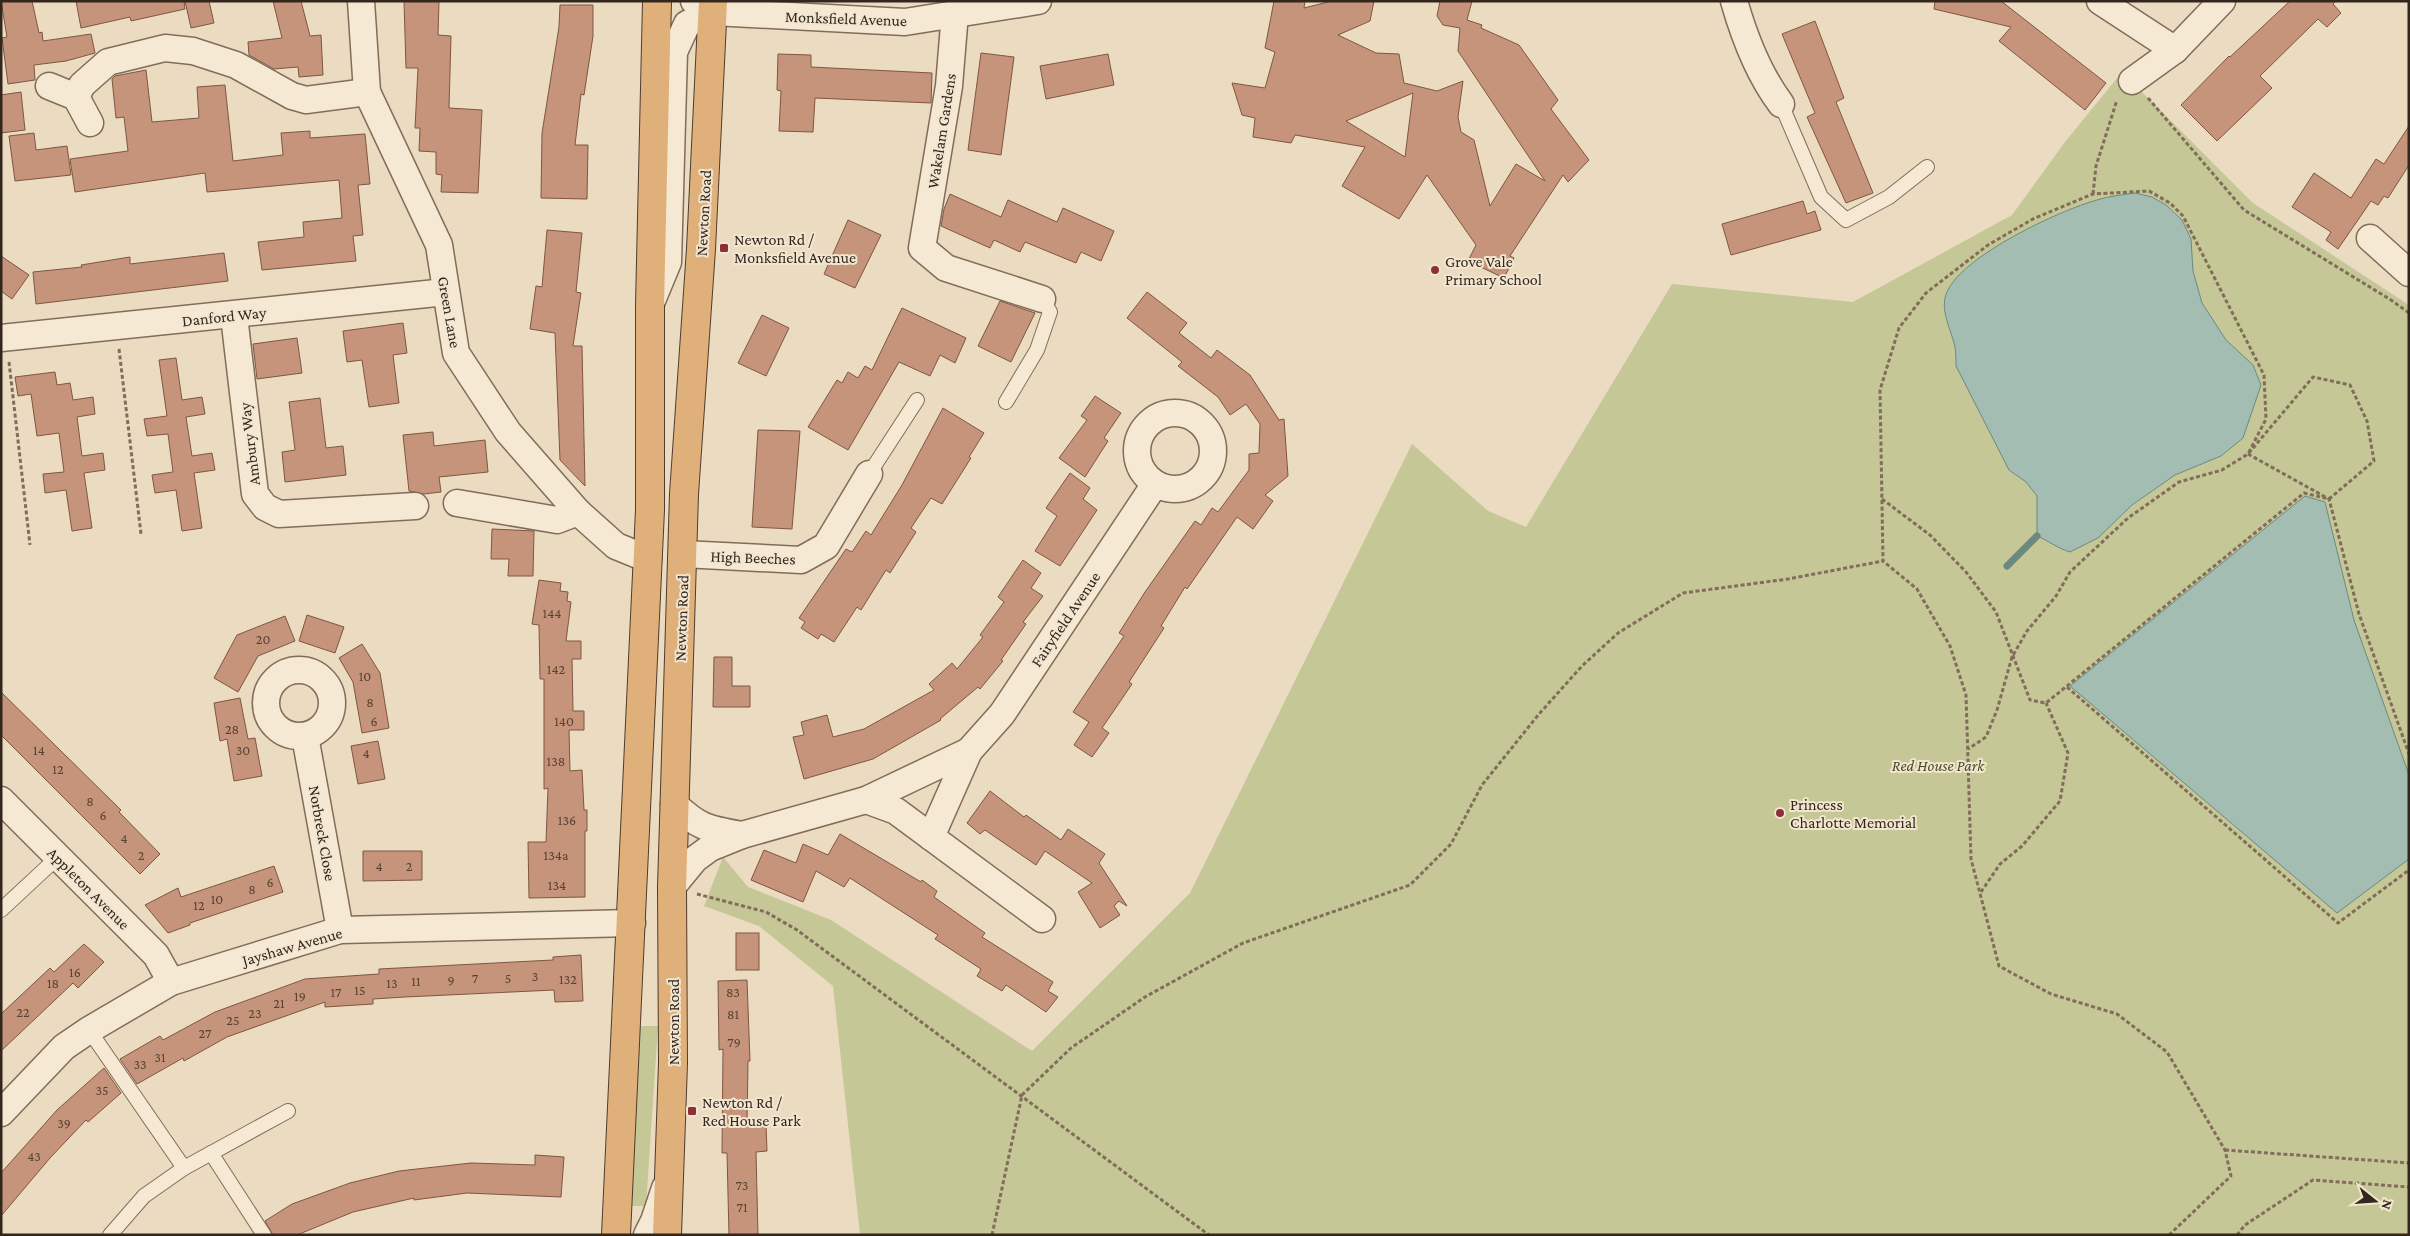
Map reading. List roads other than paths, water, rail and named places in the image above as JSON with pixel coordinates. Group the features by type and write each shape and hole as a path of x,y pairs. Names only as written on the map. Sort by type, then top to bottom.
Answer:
{"highway":[{"path":"616,1235 650,510 650,305 657,1"},
{"name":"Newton Road","path":"667,1235 673,1053 672,887 684,494 701,248 707,5"}],"street":[{"name":"Green Lane","path":"361,1 367,92 439,245 456,353 508,432 578,512 616,546 648,559"},
{"name":"Monksfield Avenue","path":"650,305 668,262 674,52 688,24 707,5 905,22 1038,1"},
{"path":"1734,1 1739,19 1770,89 1781,104"},
{"path":"2100,1 2175,50"},
{"path":"2132,81 2175,50 2222,1"},
{"name":"Wakelam Gardens","path":"955,13 949,86 922,248 946,268 1042,299"},
{"path":"76,97 82,85 108,62 165,48 192,51 236,65 292,96 306,100 367,92"},
{"path":"49,86 76,97 90,123"},
{"path":"2370,238 2403,258"},
{"name":"Danford Way","path":"4,339 446,292"},
{"name":"Ambury Way","path":"234,316 255,494 265,508 279,514 415,506"},
{"name":"High Beeches","path":"683,554 801,560 826,546 869,474"},
{"name":"Fairyfield Avenue","path":"931,837 969,751 1002,714 1155,484"},
{"path":"457,502 557,520 578,512"},
{"name":"Norbreck Close","path":"305,736 340,930"},
{"name":"Fairyfield Avenue","path":"672,887 695,859 710,848 742,835 866,800 969,751"},
{"name":"Appleton Avenue","path":"1,800 156,955 171,982"},
{"path":"866,800 896,811 1042,919"},
{"name":"Fairyfield Avenue","path":"674,804 693,822 711,830 742,835"},
{"name":"Jayshaw Avenue","path":"1,1113 64,1047 171,982 340,930 632,923"},
{"path":"647,1235 654,1221 670,1173"}],"lane":[{"path":"1781,104 1821,197 1846,220 1888,198 1927,167"},
{"path":"1006,402 1038,350 1050,312 1042,299"},
{"path":"869,474 917,400"},
{"path":"1,910 58,857"},
{"path":"90,1030 184,1168"},
{"path":"110,1235 144,1196 184,1168 288,1111"},
{"path":"210,1153 264,1235"}],"waterway":[{"path":"2007,566 2037,536"}],"place":[{"name":"Newton Rd / Monksfield Avenue","path":"724,248"},
{"name":"Grove Vale Primary School","path":"1435,270"},
{"name":"Princess Charlotte Memorial","path":"1780,813"},
{"name":"Newton Rd / Red House Park","path":"692,1111"}],"park label":[{"name":"Red House Park","path":"1938,765"}]}
